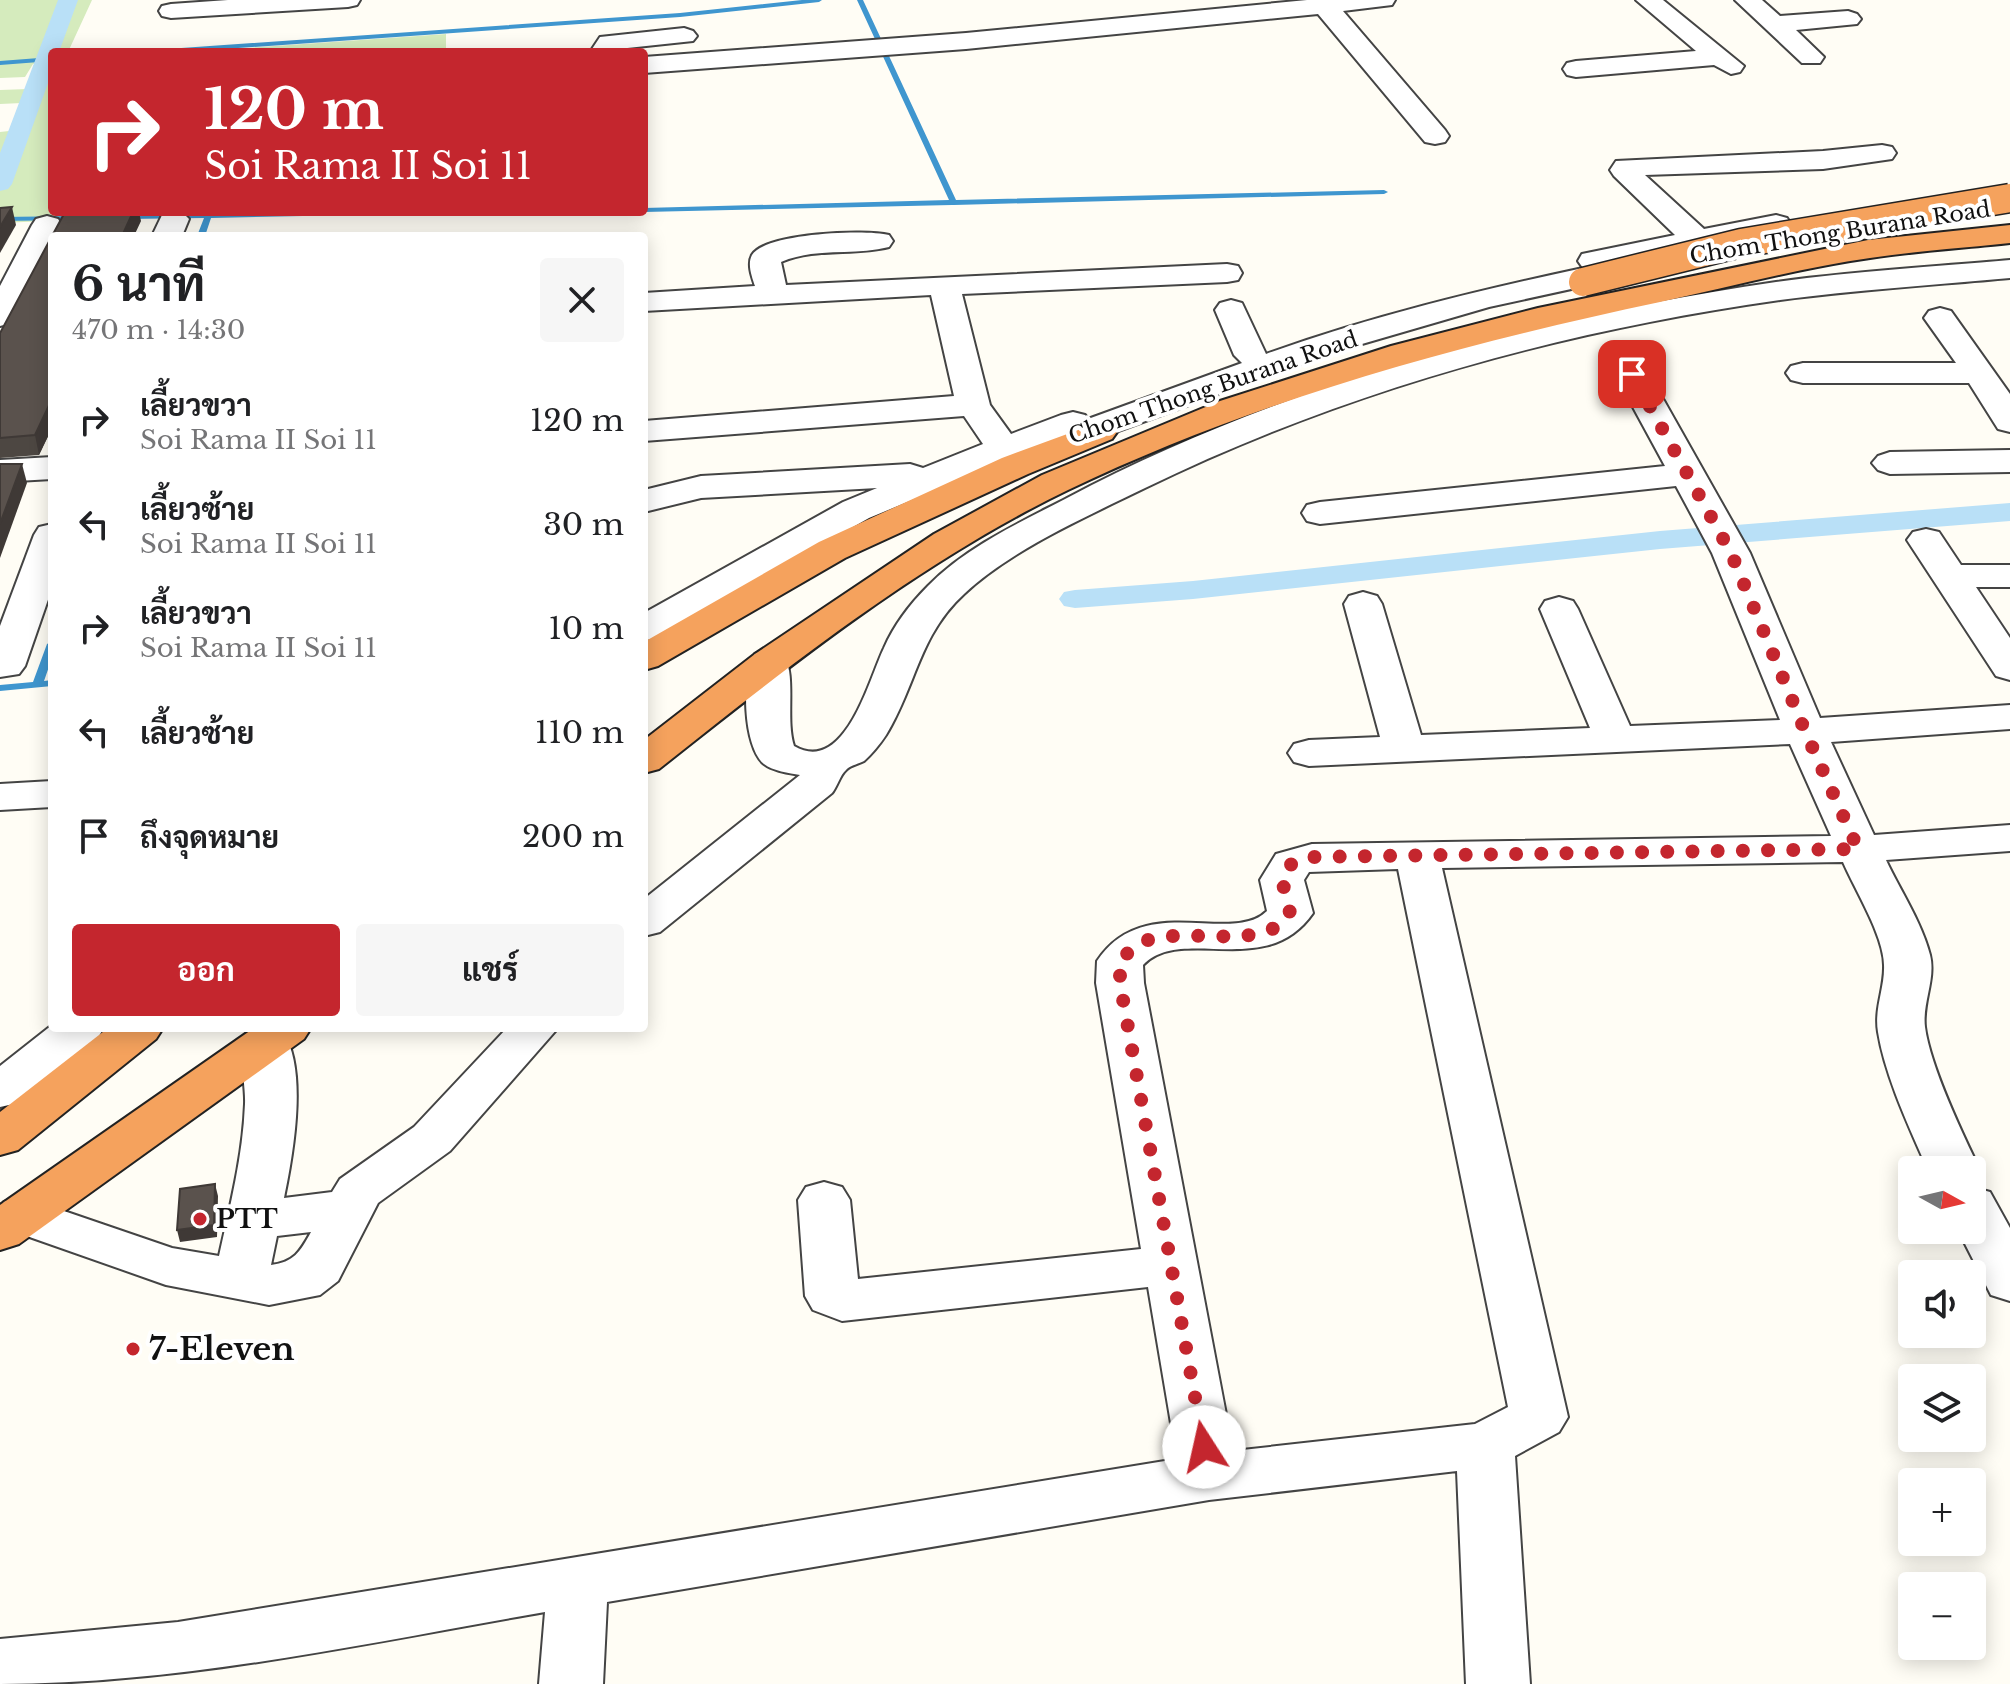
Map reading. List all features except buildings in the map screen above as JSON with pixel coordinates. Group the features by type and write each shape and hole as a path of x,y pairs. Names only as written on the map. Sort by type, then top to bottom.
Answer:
{"highway":[{"path":"648,656 832,550 1015,466 1179,399 1366,338 1663,259 1838,225 2010,201"},
{"path":"1583,282 2010,218"},
{"path":"648,757 769,662 960,535 1055,483 1232,408 1418,349 1538,318 1868,249 2010,234"},
{"path":"1755,272 2010,251"},
{"path":"0,1138 134,1032"},
{"path":"12,1223 277,1035"}],"street":[{"path":"174,15 348,0"},
{"path":"648,65 890,46 958,31 1036,34 1383,0"},
{"path":"1576,69 1729,64 1648,0"},
{"path":"1747,0 1811,57"},
{"path":"1325,6 1435,136"},
{"path":"1020,11 1036,34"},
{"path":"1773,24 1848,19"},
{"path":"605,48 609,42 698,35"},
{"path":"1696,238 1667,214 1624,170 1626,167 1823,160 1882,153"},
{"name":"Chom Thong Burana Road","path":"648,627 844,516 1003,448 1250,355 1410,308 1598,259 1696,238 2010,188"},
{"name":"Chom Thong Burana Road","path":"648,649 812,554 1010,460 1135,411 1319,346 1570,278 2010,201"},
{"path":"4,299 47,225"},
{"path":"773,293 766,271 766,258 777,252 815,244 878,241"},
{"path":"769,662 770,736 775,752 788,760 828,763 847,756 867,734 913,628 946,589 987,557 1147,470 1318,402 1458,357 1611,320 1781,291 2010,269"},
{"path":"648,302 773,293 1227,273"},
{"path":"944,285 973,405 1003,448"},
{"path":"4,299 48,290"},
{"path":"1231,310 1250,355"},
{"path":"1940,318 1980,373 2010,422"},
{"path":"1803,373 1980,373"},
{"path":"1632,374 1725,541 1805,731 1910,963 1909,979 1899,1006 1901,1029 1932,1126 1947,1156"},
{"path":"648,431 973,405"},
{"path":"1890,463 2010,461"},
{"path":"0,471 48,468"},
{"path":"648,500 701,487 940,473"},
{"path":"1320,513 1688,474"},
{"path":"1926,540 2008,660"},
{"path":"5,666 48,546"},
{"path":"1950,576 2010,576"},
{"path":"1363,604 1404,748"},
{"path":"1559,609 1615,739"},
{"path":"1309,753 1805,731 2010,717"},
{"path":"648,919 817,784 828,763"},
{"path":"0,797 48,794"},
{"path":"1209,1477 1120,983 1120,961 1138,944 1163,938 1265,933 1283,925 1290,913 1282,880 1292,863 1312,857 1858,849 2010,838"},
{"path":"0,1665 178,1648 1209,1477 1485,1445 1539,1417 1417,855"},
{"path":"0,1091 75,1032"},
{"path":"0,1126 120,1032"},
{"path":"12,1223 166,1266 269,1285 301,1281 319,1267 358,1192 432,1139 530,1032"},
{"path":"241,1280 269,1145 277,1035"},
{"path":"824,1200 833,1297 842,1301 1173,1265"},
{"path":"254,1221 349,1208"},
{"path":"1986,1233 2010,1281"},
{"path":"1485,1445 1498,1684"},
{"path":"571,1684 578,1581"}],"green space":[{"path":"0,0 92,0 70,48 48,48 48,61 33,64 25,77 0,78"},
{"path":"446,34 446,48 248,48"},
{"path":"48,78 48,216 165,216 0,223 0,132 9,131 22,103 0,104 0,90 28,89"}],"waterway":[{"path":"50,48 68,0"},
{"path":"210,48 680,15 819,0"},
{"path":"860,0 954,202"},
{"path":"0,184 48,54"},
{"path":"0,63 48,59"},
{"path":"954,202 1384,192"},
{"path":"648,210 954,202"},
{"path":"125,217 180,216"},
{"path":"202,232 208,216"},
{"path":"0,219 75,218"},
{"path":"1075,599 1193,590 1660,540 2010,512"},
{"path":"37,684 48,655"},
{"path":"37,684 48,683"},
{"path":"0,688 37,684"}],"place":[{"name":"PTT","path":"200,1219"},
{"name":"7-Eleven","path":"133,1349"}],"route":[{"path":"1204,1447 1120,983 1120,961 1138,944 1163,938 1265,933 1283,925 1290,913 1282,880 1292,863 1312,857 1858,849 1731,553 1632,374"}]}
